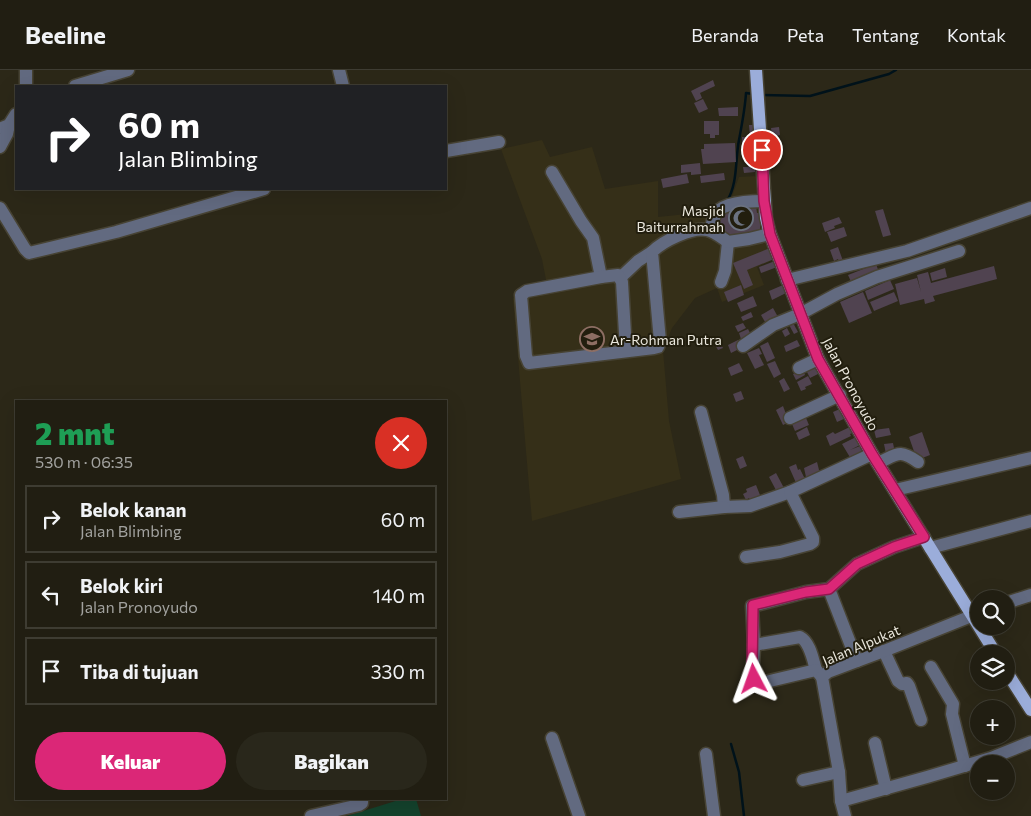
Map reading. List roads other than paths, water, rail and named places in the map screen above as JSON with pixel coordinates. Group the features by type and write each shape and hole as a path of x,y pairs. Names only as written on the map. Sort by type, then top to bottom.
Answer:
{"main road":[{"name":"Jalan Pronoyudo","path":"757,76 764,201 770,234 818,359 875,459 970,606"},
{"path":"1015,685 1030,708"}],"street":[{"path":"26,70 26,85"},
{"path":"78,85 128,70"},
{"path":"339,70 343,85"},
{"path":"0,147 7,134 5,127 15,115"},
{"path":"447,151 499,142"},
{"path":"552,172 593,238 601,277"},
{"path":"0,208 25,250 29,253 116,232 261,190"},
{"path":"710,230 715,214 720,210 734,203 764,201"},
{"path":"787,280 907,251 1031,208"},
{"path":"620,278 660,244 692,231 710,230 728,242 770,234"},
{"path":"721,282 725,272 728,242"},
{"path":"743,346 773,325 800,314 837,294 877,277 960,251"},
{"path":"626,351 622,282 620,278 614,275 522,293 527,360 532,363 654,348 660,344 652,252"},
{"path":"799,368 818,359"},
{"path":"790,418 840,395"},
{"path":"701,412 723,495 724,507"},
{"path":"679,512 750,506 875,459 902,453 918,462"},
{"path":"895,490 1031,458"},
{"path":"746,557 780,552 813,542 790,492"},
{"path":"754,645 800,637 807,644 819,673 757,684 752,669 754,645 752,606 806,592 829,589 857,564 894,547 1031,521"},
{"path":"829,589 857,661"},
{"path":"1015,600 1031,595"},
{"name":"Jalan Alpukat","path":"844,816 839,772 819,673 828,672 884,651 970,616"},
{"path":"884,651 898,681 909,686 921,720"},
{"path":"931,667 953,704 952,714 965,766"},
{"path":"552,738 579,816"},
{"path":"841,801 965,766 1031,742"},
{"path":"875,743 886,789"},
{"path":"706,754 714,816"},
{"path":"803,780 839,772"},
{"path":"311,816 340,813 360,805 362,800"}],"waterway":[{"path":"761,95 810,96 889,74 896,70"},
{"path":"727,201 735,179 746,93 753,94"},
{"path":"731,744 739,772 744,816"}],"place":[{"name":"Masjid Baiturrahmah","path":"741,218"},
{"name":"Ar-Rohman Putra","path":"592,339"}]}
